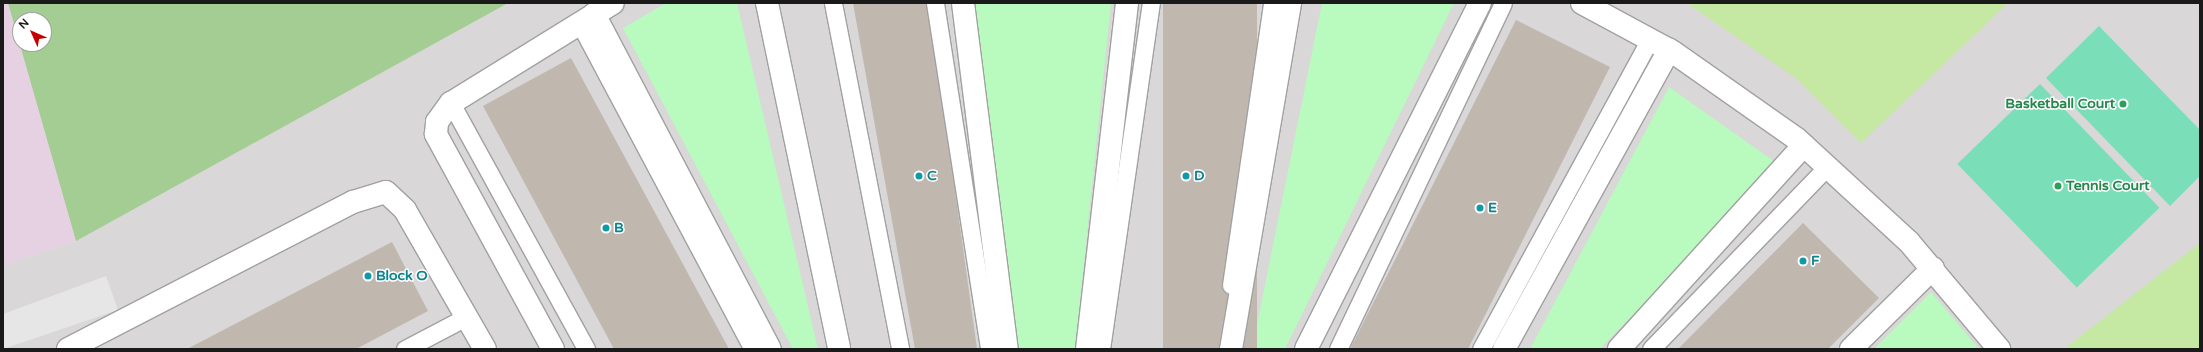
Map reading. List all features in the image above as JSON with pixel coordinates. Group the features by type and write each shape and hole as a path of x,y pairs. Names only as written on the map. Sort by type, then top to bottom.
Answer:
{"street":[{"path":"552,349 436,134 437,122 451,103 613,3"},
{"path":"767,3 839,349"},
{"path":"962,3 1007,349"},
{"path":"1086,349 1127,3"},
{"path":"1231,349 1290,3"},
{"path":"1306,349 1480,3"},
{"path":"1582,3 1669,50 1736,94 1804,145 1828,166 1930,264 1999,349"},
{"path":"587,19 770,349"},
{"path":"1504,349 1669,50"},
{"path":"1619,349 1804,145"},
{"path":"68,349 353,202 386,192 405,210 485,349"},
{"path":"1851,349 1930,264"}],"lane":[{"path":"833,3 900,349"},
{"path":"936,3 989,349"},
{"path":"1101,349 1151,3"},
{"path":"1222,349 1272,3"},
{"path":"1338,349 1503,3"},
{"path":"587,19 753,349"},
{"path":"1481,349 1650,39"},
{"path":"451,103 586,349"},
{"path":"1651,349 1828,166"},
{"path":"1838,349 1930,264"},
{"path":"405,349 466,317"}],"shaded area":[{"path":"3,3 8,3 12,17 12,52 22,52 76,241 3,265"},
{"path":"8,3 2200,3 2200,349 3,349 3,265 76,241 22,52 52,52 52,12 12,12 12,17"},
{"path":"106,276 118,310 3,349 3,314"}],"green space":[{"path":"8,3 508,3 76,241 22,52 52,52 52,12 12,12 12,17"},
{"path":"666,3 737,3 818,349 793,349 623,28"},
{"path":"974,3 1111,3 1075,349 1018,349"},
{"path":"1322,3 1454,3 1285,349 1252,349"},
{"path":"1687,3 2008,3 1861,143 1797,79"},
{"name":"Basketball Court","path":"2099,26 2200,130 2200,176 2170,206 2046,78"},
{"name":"Tennis Court","path":"2040,84 2159,208 2077,288 1957,164"},
{"path":"1669,87 1778,164 1600,349 1530,349"},
{"path":"2200,243 2200,349 2064,349"},
{"path":"1931,292 1979,349 1874,349"}],"building":[{"name":"C","path":"853,3 929,3 977,349 915,349"},
{"name":"D","path":"1163,3 1257,3 1257,349 1163,349"},
{"name":"E","path":"1516,20 1610,67 1468,349 1350,349"},
{"name":"B","path":"571,58 729,349 614,349 483,106"},
{"name":"F","path":"1803,223 1879,298 1828,349 1678,349"},
{"name":"Block O","path":"392,242 428,311 356,349 187,349"}],"place":[{"name":"Basketball Court","path":"2123,104"},
{"name":"C","path":"919,176"},
{"name":"D","path":"1186,176"},
{"name":"Tennis Court","path":"2058,186"},
{"name":"E","path":"1480,208"},
{"name":"B","path":"606,228"},
{"name":"F","path":"1803,261"},
{"name":"Block O","path":"368,276"}]}
